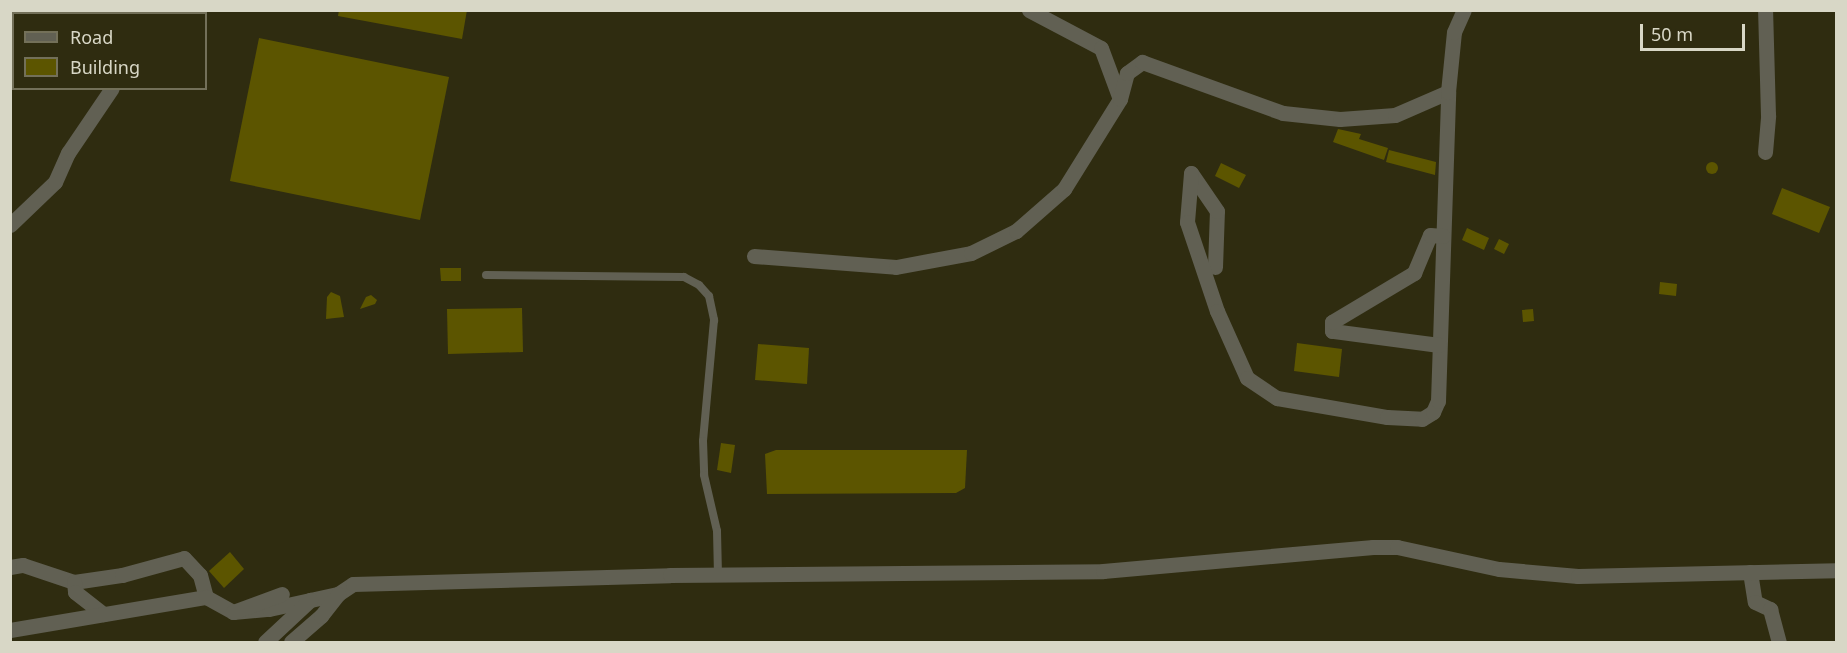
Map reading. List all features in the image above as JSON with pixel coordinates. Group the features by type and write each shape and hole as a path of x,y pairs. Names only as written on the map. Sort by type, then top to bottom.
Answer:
{"street":[{"path":"1029,10 1101,48 1120,99"},
{"path":"1765,10 1768,115 1765,152"},
{"path":"1215,267 1217,211 1191,173 1187,222 1217,311 1247,378 1277,398 1387,417 1422,419 1433,412 1438,401 1448,92 1454,32 1465,12"},
{"path":"754,256 896,267 971,253 1016,231 1064,189 1120,99 1127,73 1142,62 1283,113 1328,118 1395,115 1448,92"},
{"path":"10,225 55,182 68,153 111,90"},
{"path":"1439,345 1332,331 1332,322 1414,273 1430,236 1443,236"},
{"path":"291,642 321,616 338,594 352,584 718,575 1103,571 1372,547 1397,547 1500,569 1578,576 1836,570"},
{"path":"10,567 22,565 74,582 122,575 184,558 200,575 206,597"},
{"path":"1750,572 1755,602 1770,609 1779,642"},
{"path":"74,582 75,592 103,614"},
{"path":"232,612 282,594"},
{"path":"10,630 206,597 232,612 269,609 338,594"},
{"path":"265,642 310,600"}],"lane":[{"path":"486,275 684,277 699,285 709,296 714,320 703,441 704,475 717,531 718,575"}],"building":[{"path":"339,10 467,10 462,39 338,16"},
{"path":"259,38 449,77 420,220 230,181"},
{"path":"1338,129 1361,134 1359,139 1388,148 1384,160 1333,142"},
{"path":"1389,150 1436,162 1435,175 1386,162"},
{"path":"1714,162 1718,168 1714,174 1710,174 1706,166"},
{"path":"1221,163 1246,175 1239,188 1215,176"},
{"path":"1782,188 1830,207 1819,233 1772,214"},
{"path":"1467,228 1489,238 1484,250 1462,240"},
{"path":"1499,239 1509,244 1504,254 1494,249"},
{"path":"440,268 461,268 461,281 441,281"},
{"path":"1660,282 1677,284 1676,296 1659,294"},
{"path":"331,292 340,296 344,317 326,319 327,297"},
{"path":"371,295 377,300 375,304 360,309 366,297"},
{"path":"522,308 523,352 448,354 447,309"},
{"path":"1533,309 1534,321 1523,322 1522,310"},
{"path":"1297,343 1342,349 1339,377 1294,371"},
{"path":"758,344 809,348 807,384 755,380"},
{"path":"721,443 735,445 731,473 717,470"},
{"path":"776,450 967,450 965,488 956,493 767,494 765,454"},
{"path":"230,552 244,569 224,588 209,571"}]}
